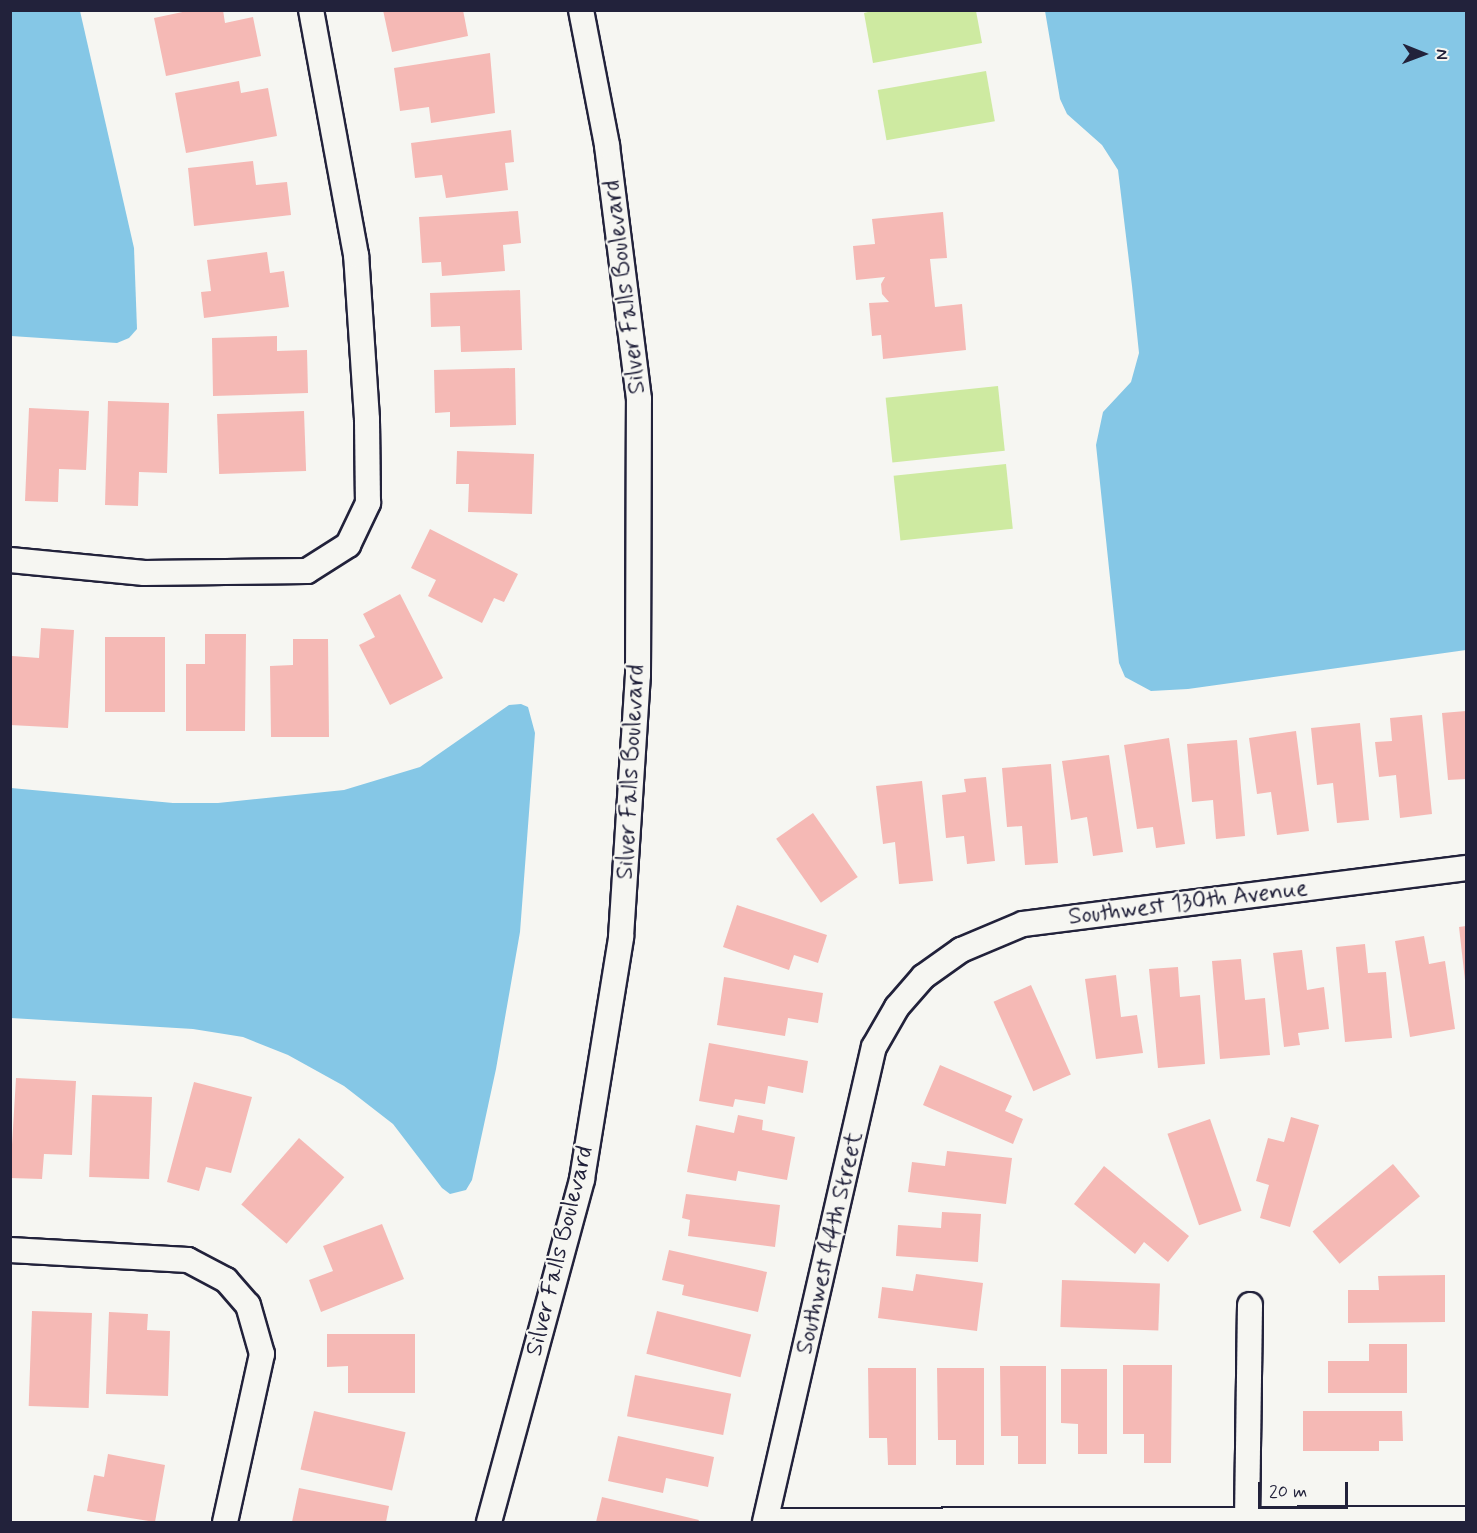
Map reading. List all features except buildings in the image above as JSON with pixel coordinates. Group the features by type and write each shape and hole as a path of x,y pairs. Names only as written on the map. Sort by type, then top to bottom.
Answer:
{"street":[{"path":"10,560 144,573 307,571 348,545 368,503 368,419 356,255 311,10"},
{"name":"Silver Falls Boulevard","path":"489,1522 582,1179 621,937 638,675 639,399 607,145 581,10"},
{"name":"Southwest 130th Avenue","path":"923,977 961,950 1023,924 1467,868"},
{"name":"Southwest 44th Street","path":"766,1522 874,1047 897,1007 923,977"},
{"path":"10,1250 188,1260 226,1280 248,1305 262,1354 225,1522"},
{"path":"1247,1520 1250,1305"},
{"path":"766,1522 1467,1519"}],"green space":[{"path":"876,10 976,11 982,43 873,63 864,13"},
{"path":"986,71 995,121 887,140 878,90"},
{"path":"998,386 1005,451 892,462 886,398"},
{"path":"1006,464 1013,529 900,540 894,476"}],"water":[{"path":"10,11 80,11 134,248 137,329 129,338 117,343 11,336"},
{"path":"1045,11 1466,11 1466,650 1188,689 1151,691 1125,677 1119,663 1096,445 1103,412 1131,382 1139,353 1132,286 1118,170 1102,145 1067,114 1060,99"},
{"path":"521,704 528,707 535,733 520,932 496,1069 472,1180 466,1190 450,1194 442,1188 393,1124 344,1086 288,1055 243,1037 193,1029 11,1018 11,788 173,803 218,803 344,790 420,767 509,705"}]}
